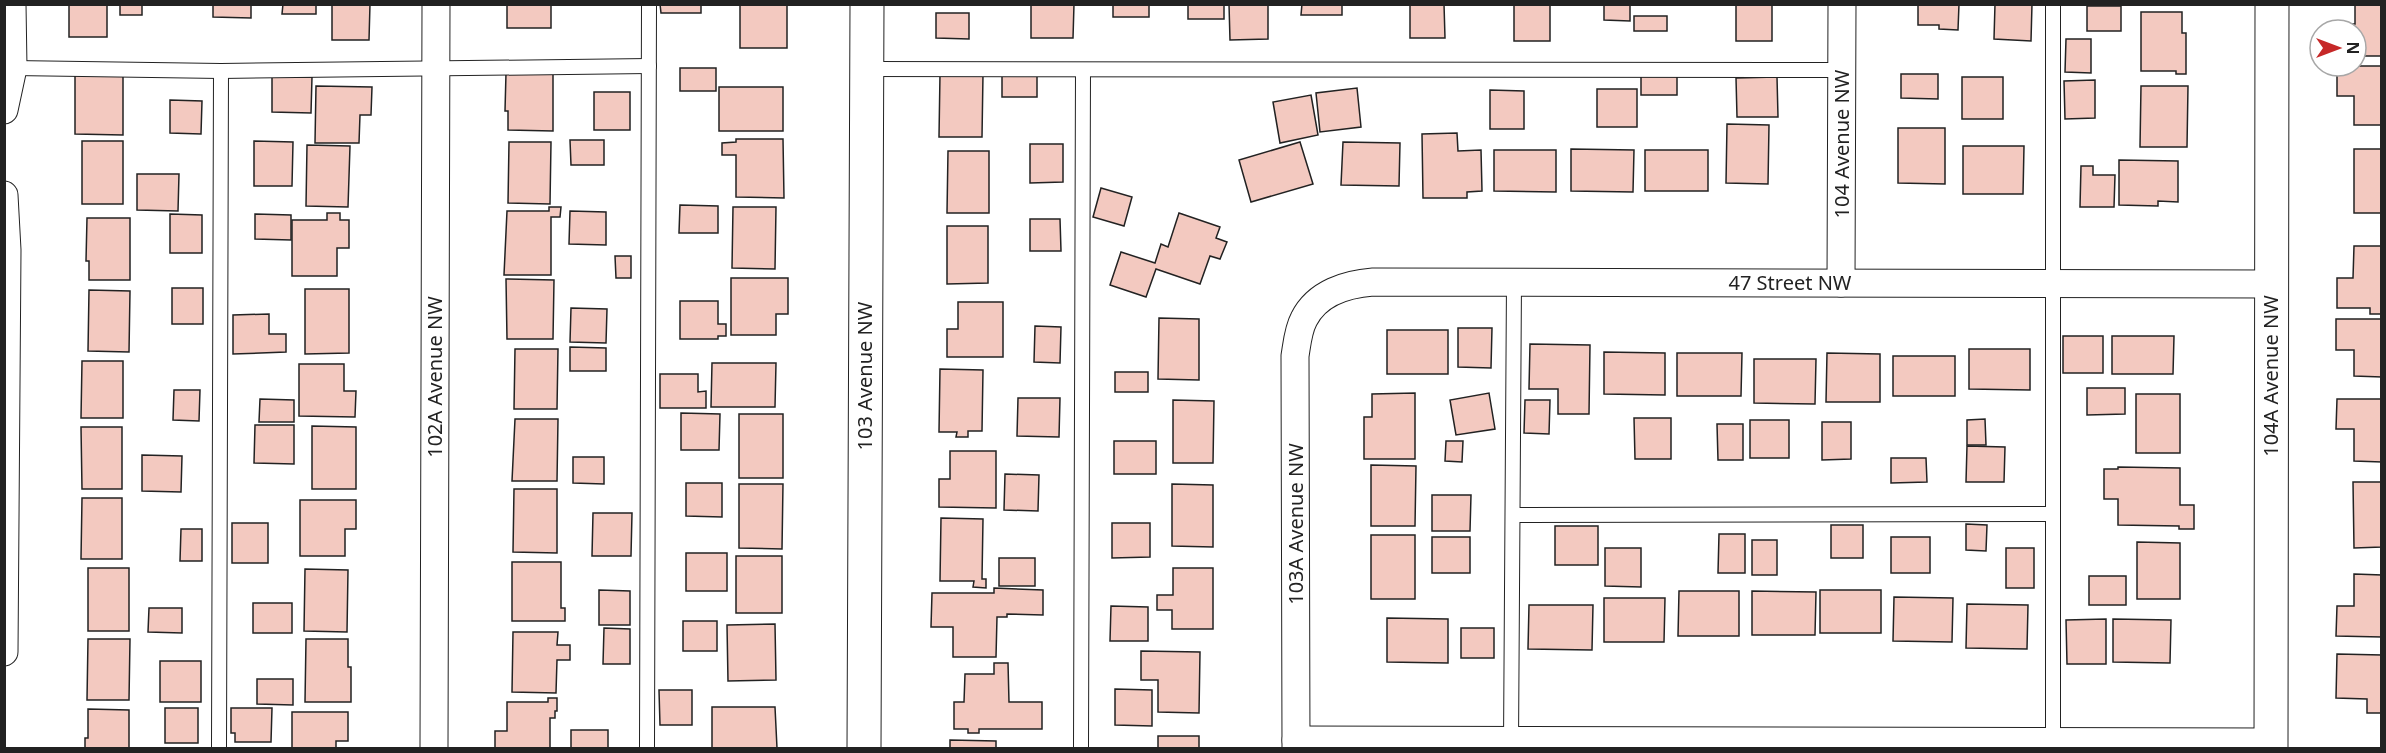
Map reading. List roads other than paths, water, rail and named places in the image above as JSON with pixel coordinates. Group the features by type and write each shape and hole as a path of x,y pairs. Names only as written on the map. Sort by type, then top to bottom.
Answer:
{"street":[{"path":"4,110 13,68 12,4"},
{"name":"102A Avenue NW","path":"434,748 436,4"},
{"name":"103 Avenue NW","path":"864,748 867,4"},
{"name":"104 Avenue NW","path":"1841,283 1842,4"},
{"name":"104A Avenue NW","path":"2271,745 2272,4"},
{"path":"4,195 7,262 4,652"},
{"name":"47 Street NW","path":"1315,304 1345,286 1361,283 1514,281 2271,284"},
{"name":"103A Avenue NW","path":"1296,744 1295,356 1304,318 1315,304"},
{"path":"1296,744 2271,745"}],"lane":[{"path":"648,748 649,4"},
{"path":"2053,4 2051,514 2053,745"},
{"path":"13,68 221,71 649,66"},
{"path":"866,69 1842,70"},
{"path":"1081,748 1083,70"},
{"path":"219,748 221,71"},
{"path":"1511,745 1514,281"},
{"path":"1514,515 2051,514"}]}
